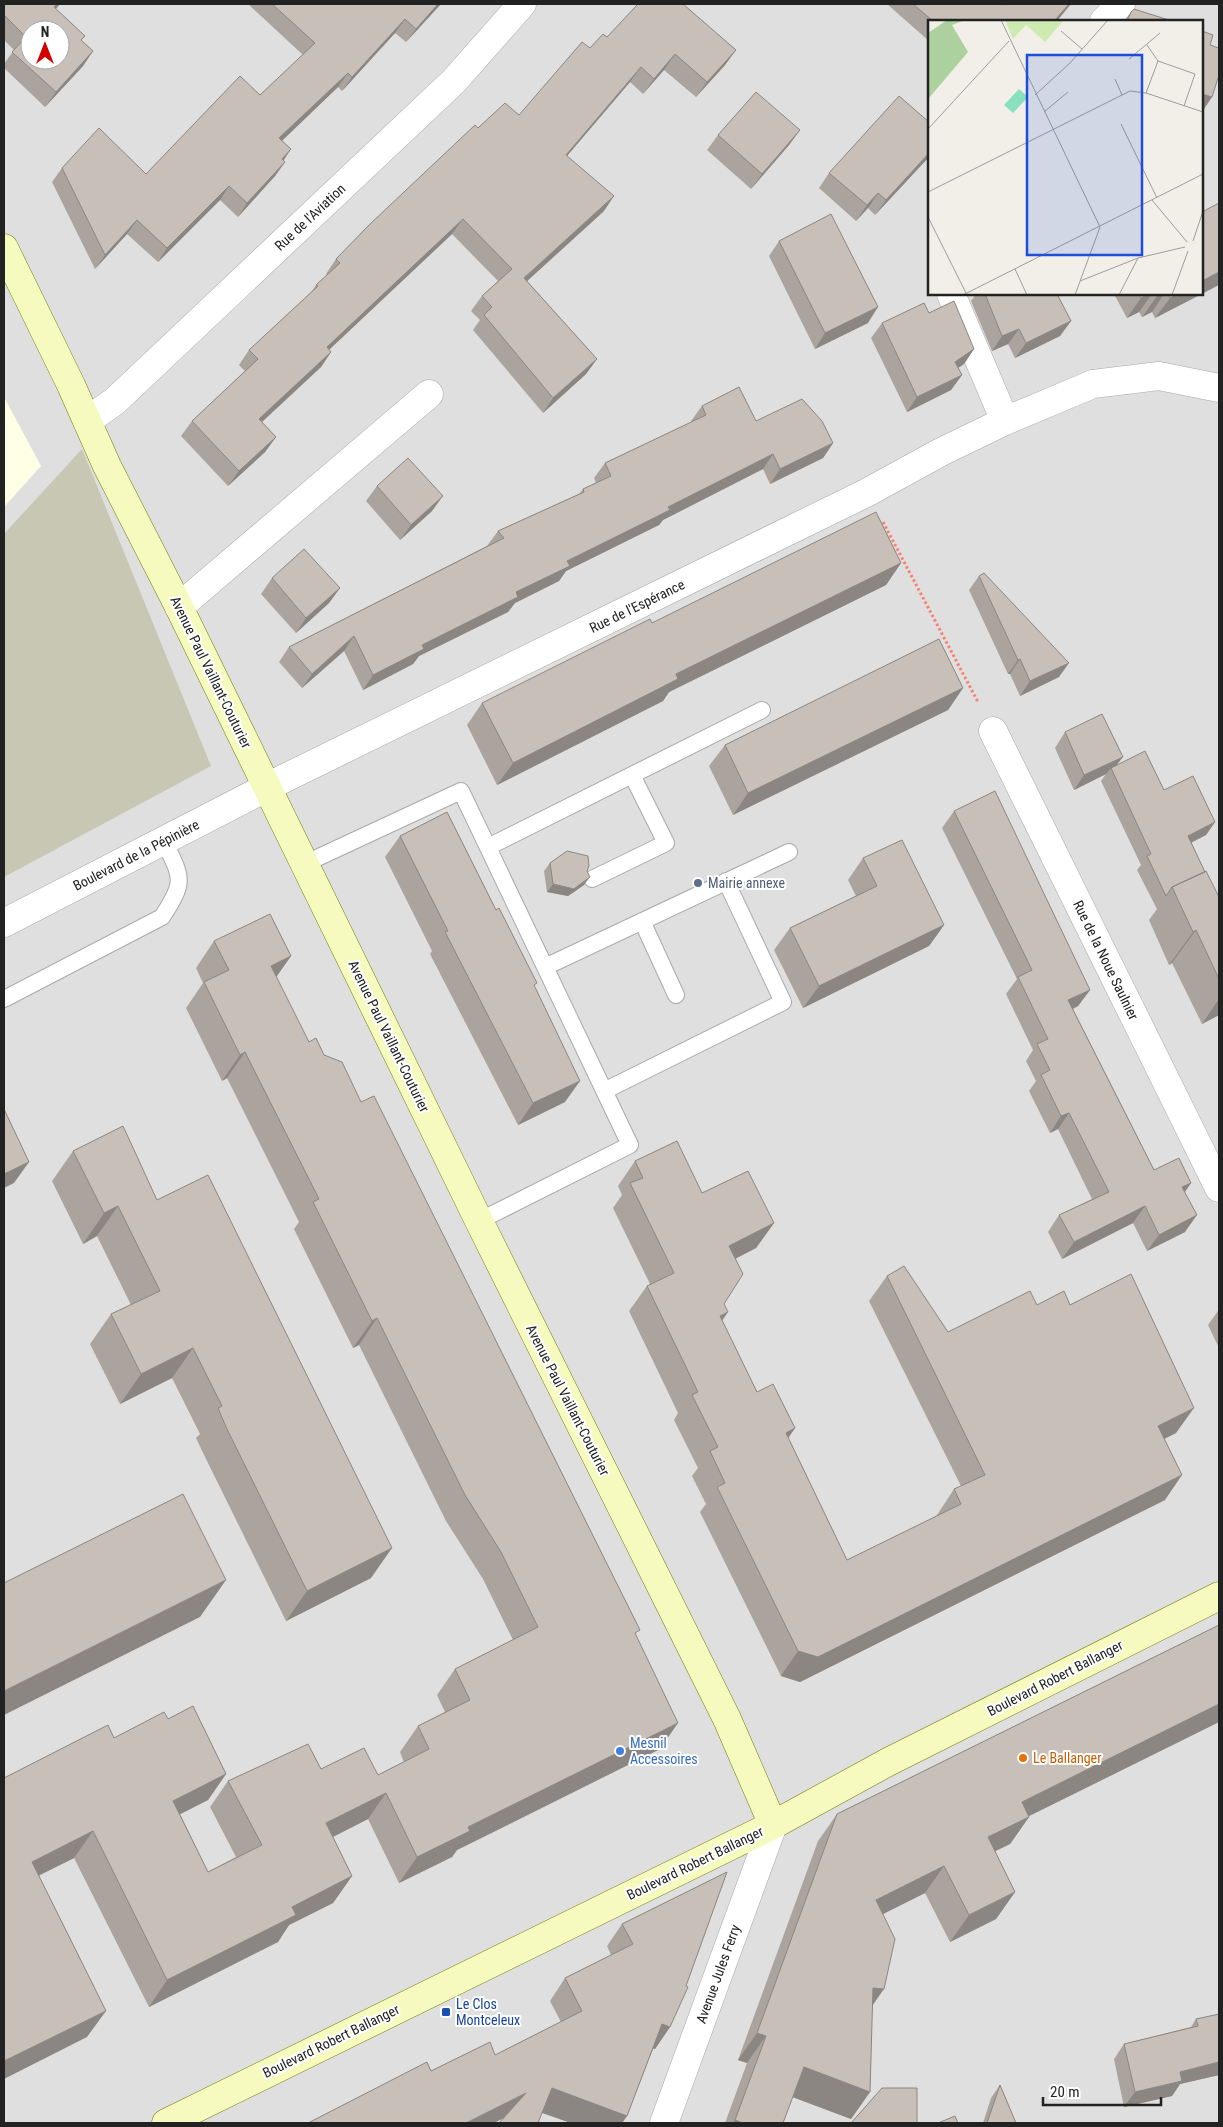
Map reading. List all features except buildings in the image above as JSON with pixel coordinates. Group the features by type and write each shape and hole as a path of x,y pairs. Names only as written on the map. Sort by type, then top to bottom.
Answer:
{"street":[{"name":"Rue de l'Aviation","path":"87,421 115,400 454,81 522,4"},
{"path":"1105,20 1121,4"},
{"name":"Avenue Paul Vaillant-Couturier","path":"4,248 72,385 107,466 179,607 479,1221 727,1719 773,1824"},
{"path":"951,295 1005,421"},
{"name":"Rue de l'Espérance","path":"268,787 868,492 941,452 1005,421 1093,384 1159,376 1219,388"},
{"path":"179,607 429,394"},
{"name":"Rue de la Noue Saulnier","path":"993,731 1219,1188"},
{"name":"Boulevard de la Pépinière","path":"4,923 268,787"},
{"name":"Boulevard Robert Ballanger","path":"166,2123 773,1824 888,1762 1219,1596"},
{"name":"Avenue Jules Ferry","path":"664,2123 773,1824"}],"lane":[{"path":"488,847 762,710"},
{"path":"592,879 666,843 632,775"},
{"path":"304,864 460,791 488,847 630,1145 479,1221"},
{"path":"4,999 162,917 176,896 180,875 164,840"},
{"path":"545,967 789,852"},
{"path":"604,1091 783,1002 726,882"},
{"path":"642,921 676,995"}],"path":[{"path":"868,492 993,731"}],"shaded area":[{"path":"4,4 1219,4 1219,2123 4,2123"},
{"path":"4,397 41,466 4,507"},
{"path":"82,449 211,766 4,877 4,534"}],"place":[{"name":"Mairie annexe","path":"698,883"},
{"name":"Mesnil Accessoires","path":"620,1751"},
{"name":"Le Ballanger","path":"1023,1758"},
{"name":"Le Clos Montceleux","path":"446,2012"}]}
